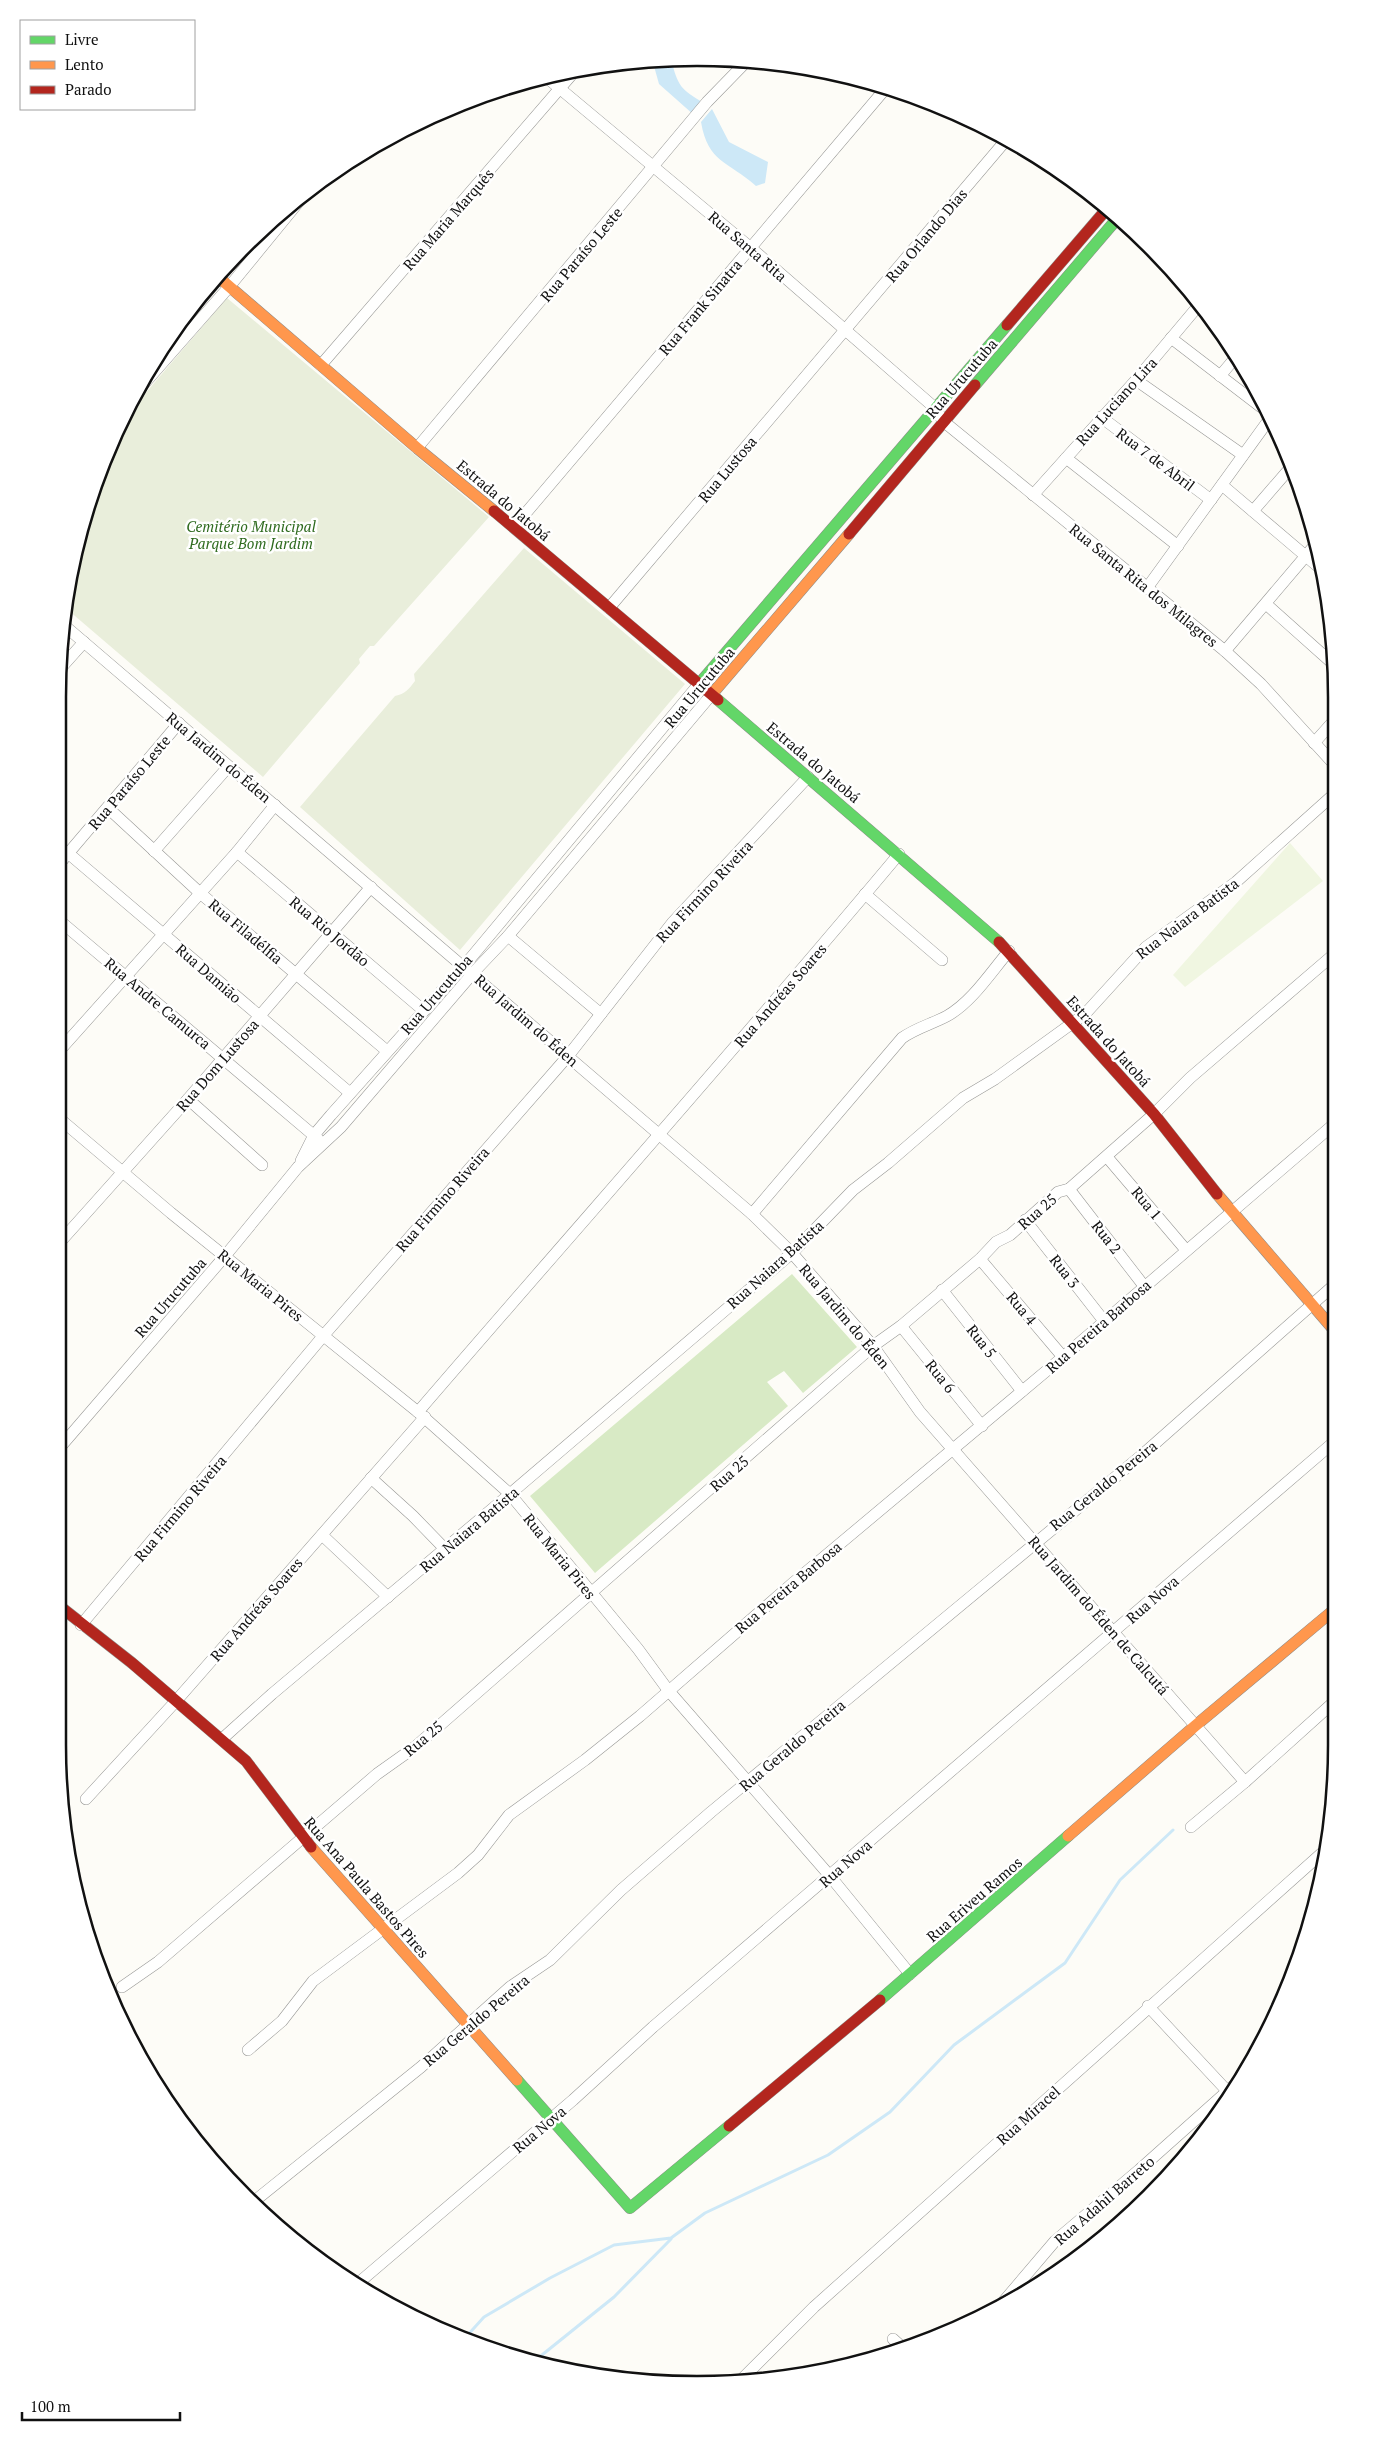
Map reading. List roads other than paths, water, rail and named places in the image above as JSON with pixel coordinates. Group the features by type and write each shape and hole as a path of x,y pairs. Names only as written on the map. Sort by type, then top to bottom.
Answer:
{"street":[{"name":"Rua Paraíso Leste","path":"417,448 707,102 740,68"},
{"name":"Rua Maria Marquês","path":"321,365 567,80"},
{"name":"Rua Santa Rita","path":"553,83 655,166 751,248 935,408 943,421"},
{"name":"Rua Frank Sinatra","path":"514,527 881,94"},
{"name":"Rua Orlando Dias","path":"844,330 1002,145"},
{"name":"Rua Urucutuba","path":"66,1440 225,1256 298,1167 324,1145 699,684 1102,214"},
{"path":"163,363 282,222"},
{"name":"Rua Urucutuba","path":"298,1167 314,1135 350,1093 423,1010 508,936 943,421 1113,223"},
{"name":"Estrada do Jatobá","path":"223,281 417,448 712,694 1009,951 1154,1114 1232,1212 1328,1323"},
{"name":"Rua Luciano Lira","path":"1033,495 1136,380 1195,310"},
{"name":"Rua Lustosa","path":"609,608 844,330"},
{"path":"1171,338 1255,403"},
{"path":"1220,376 1231,363"},
{"path":"1136,380 1243,455"},
{"name":"Rua 7 de Abril","path":"1101,417 1211,500"},
{"name":"Rua Santa Rita dos Milagres","path":"943,421 1116,560 1147,588 1225,651 1261,684 1328,758"},
{"path":"1147,588 1266,424"},
{"path":"1066,458 1178,546"},
{"path":"1253,511 1286,473"},
{"path":"1222,485 1313,563"},
{"path":"1225,651 1310,550"},
{"path":"1266,604 1326,658"},
{"name":"Rua Jardim do Éden","path":"70,631 752,1214 792,1253 873,1346 920,1412 954,1449"},
{"path":"68,660 84,642"},
{"name":"Rua Paraíso Leste","path":"66,856 179,723"},
{"path":"1314,743 1328,728"},
{"path":"154,852 228,767"},
{"name":"Rua Firmino Riveira","path":"81,1625 324,1335 568,1056 674,922 808,777"},
{"name":"Rua Naiara Batista","path":"222,1739 272,1694 792,1253 853,1190 888,1163 947,1111 1085,1014 1146,947 1236,882 1328,800"},
{"path":"66,1043 237,852 275,805"},
{"name":"Rua Filadélfia","path":"108,808 154,852 387,1051"},
{"name":"Rua Rio Jordão","path":"237,852 423,1010"},
{"name":"Rua Damião","path":"68,853 350,1093"},
{"name":"Rua Andréas Soares","path":"86,1800 176,1701 371,1478 421,1414 658,1133 764,1015 899,854"},
{"name":"Rua Dom Lustosa","path":"66,1235 188,1099 371,887"},
{"path":"865,894 942,960"},
{"name":"Rua Andre Camurca","path":"66,926 324,1145"},
{"path":"508,936 601,1014"},
{"path":"752,1214 902,1038 919,1026 948,1015 959,1007 1009,951"},
{"name":"Rua 25","path":"122,1987 158,1962 271,1867 376,1774 415,1747 873,1346 901,1326 980,1259 996,1242 1010,1235 1058,1192 1069,1189 1107,1157 1190,1078 1328,959"},
{"path":"188,1099 262,1165"},
{"name":"Rua Maria Pires","path":"66,1124 122,1172 421,1414 510,1494 638,1649 668,1690 830,1876 910,1974"},
{"name":"Rua Pereira Barbosa","path":"248,2050 282,2021 313,1981 465,1867 478,1855 510,1814 585,1760 640,1716 668,1690 982,1426 1328,1129"},
{"name":"Rua 1","path":"1107,1157 1186,1250"},
{"name":"Rua 2","path":"1069,1189 1144,1286"},
{"name":"Rua 3","path":"1025,1220 1104,1321"},
{"name":"Rua 4","path":"980,1259 1063,1357"},
{"name":"Rua 5","path":"942,1290 1022,1392"},
{"name":"Rua Geraldo Pereira","path":"259,2198 421,2067 510,1987 550,1960 621,1890 710,1812 1142,1454 1328,1290"},
{"name":"Rua 6","path":"901,1326 982,1426"},
{"name":"Rua Nova","path":"363,2279 551,2119 660,2021 1328,1447"},
{"name":"Rua Jardim do Éden de Calcutá","path":"954,1449 1245,1782"},
{"path":"371,1478 413,1516 445,1549"},
{"path":"322,1535 388,1596"},
{"name":"Rua Ana Paula Bastos Pires","path":"66,1612 132,1663 246,1761 303,1837 630,2208"},
{"name":"Rua Eriveu Ramos","path":"630,2208 825,2048 1195,1726 1328,1614"},
{"path":"1191,1827 1245,1782 1328,1707"},
{"name":"Rua Miracel","path":"748,2373 814,2307 1148,2006 1318,1857"},
{"path":"1148,2006 1225,2089"},
{"name":"Rua Adahil Barreto","path":"1013,2290 1055,2241 1214,2105"},
{"path":"893,2339 897,2343"}],"water":[{"path":"674,67 681,86 704,103 694,115 659,84 655,68"},
{"path":"712,109 729,142 768,162 765,183 756,186 714,154 704,135 701,122"}],"waterway":[{"path":"470,2333 484,2317 550,2278 614,2245 671,2238 705,2213 828,2155 890,2112 954,2045 1065,1963 1120,1880 1173,1830"},
{"path":"541,2356 614,2297 671,2239"}],"park label":[{"name":"Cemitério Municipal Parque Bom Jardim","path":"251,534"}]}
